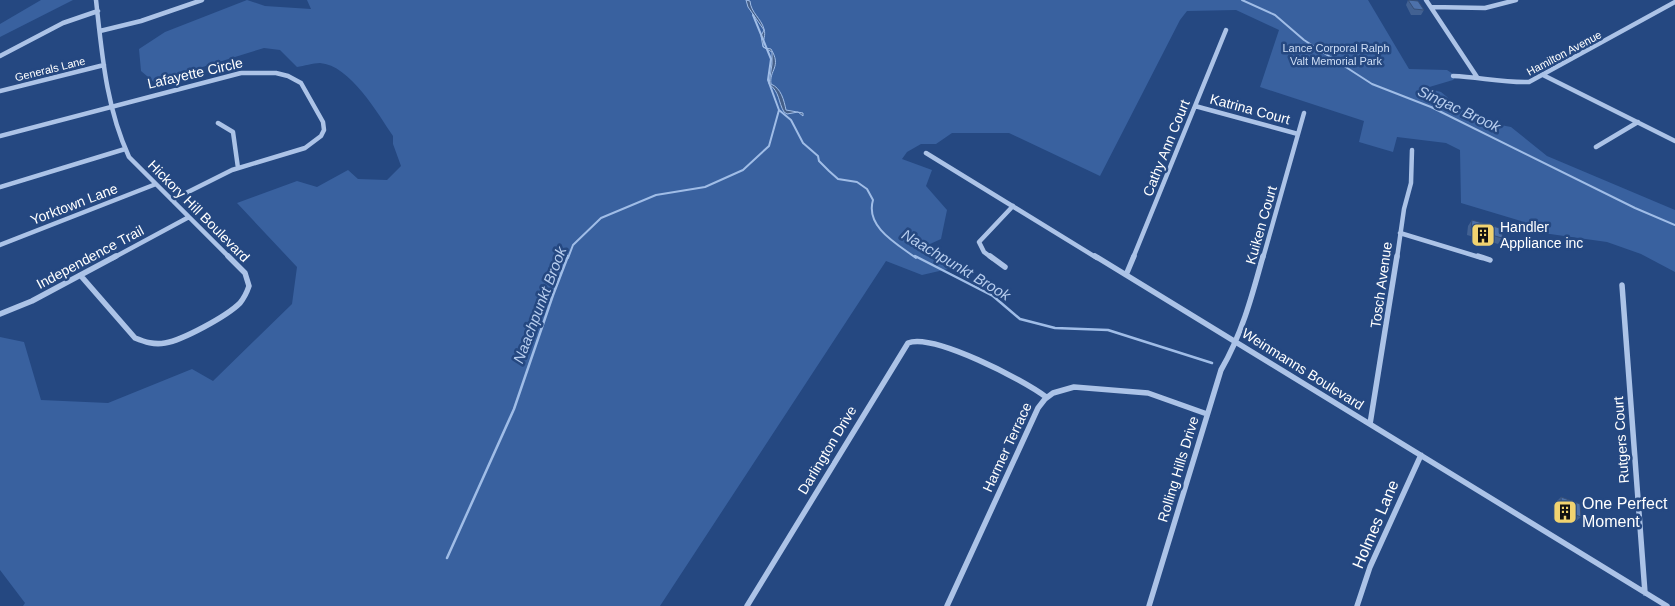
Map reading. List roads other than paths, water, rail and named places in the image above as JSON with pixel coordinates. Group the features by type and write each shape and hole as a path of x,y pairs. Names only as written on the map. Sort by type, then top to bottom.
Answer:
{"street":[{"name":"Hickory Hill Boulevard","path":"80,276 135,338 140,341 157,343 176,341 185,337 233,308 242,300 249,286 245,273 129,157 110,106 96,0"},
{"path":"100,31 141,21 202,0"},
{"path":"1426,0 1477,77"},
{"path":"1431,7 1480,9 1500,6 1516,0"},
{"name":"Hamilton Avenue","path":"1453,76 1524,83 1543,75 1675,2"},
{"path":"0,56 63,23 98,11"},
{"name":"Cathy Ann Court","path":"1126,274 1226,30"},
{"name":"Generals Lane","path":"0,91 104,65"},
{"name":"Lafayette Circle","path":"0,136 241,73 276,73 288,76 301,83 322,122 324,130 321,136 305,148 238,168 172,200"},
{"path":"1543,75 1675,141"},
{"name":"Katrina Court","path":"1196,106 1298,134"},
{"name":"Kuiken Court","path":"1237,342 1304,113"},
{"path":"1596,147 1638,122"},
{"path":"218,123 233,132 238,168"},
{"path":"0,187 125,149"},
{"name":"Tosch Avenue","path":"1370,424 1391,300 1400,233 1411,183 1412,150"},
{"name":"Weinmanns Boulevard","path":"926,153 1667,606"},
{"name":"Yorktown Lane","path":"0,245 156,184"},
{"path":"1006,267 984,252 978,245 1013,206"},
{"name":"Independence Trail","path":"0,314 32,301 189,217"},
{"path":"1400,233 1490,260"},
{"name":"Rutgers Court","path":"1622,285 1645,592"},
{"name":"Darlington Drive","path":"747,606 904,346 913,341 920,340 947,349 1023,379 1046,397"},
{"name":"Rolling Hills Drive","path":"1149,606 1221,370 1237,342"},
{"name":"Harmer Terrace","path":"947,606 1038,408 1046,397 1055,391 1074,387 1138,392 1158,396 1207,414"},
{"name":"Holmes Lane","path":"1358,606 1370,567 1421,455"}],"waterway":[{"name":"Singac Brook","path":"1242,0 1275,15 1304,40 1372,84 1431,107 1635,208 1675,225"},
{"name":"Naachpunkt Brook","path":"753,15 771,59 768,80 779,110"},
{"name":"Naachpunkt Brook","path":"568,258 573,245 601,218 656,195 705,187 743,170 769,146 779,110"},
{"name":"Naachpunkt Brook","path":"779,110 791,120 803,143 818,156 819,161 829,171 838,179 857,182 867,189 873,200 872,210 878,227 892,241 916,258"},
{"name":"Naachpunkt Brook","path":"447,558 514,409 568,256"},
{"name":"Naachpunkt Brook","path":"915,256 993,296 1020,319 1055,328 1108,330 1212,363"}],"place":[{"name":"Handler Appliance inc","path":"1483,235"},
{"name":"One Perfect Moment","path":"1565,512"}],"park label":[{"name":"Lance Corporal Ralph Valt Memorial Park","path":"1336,54"}]}
